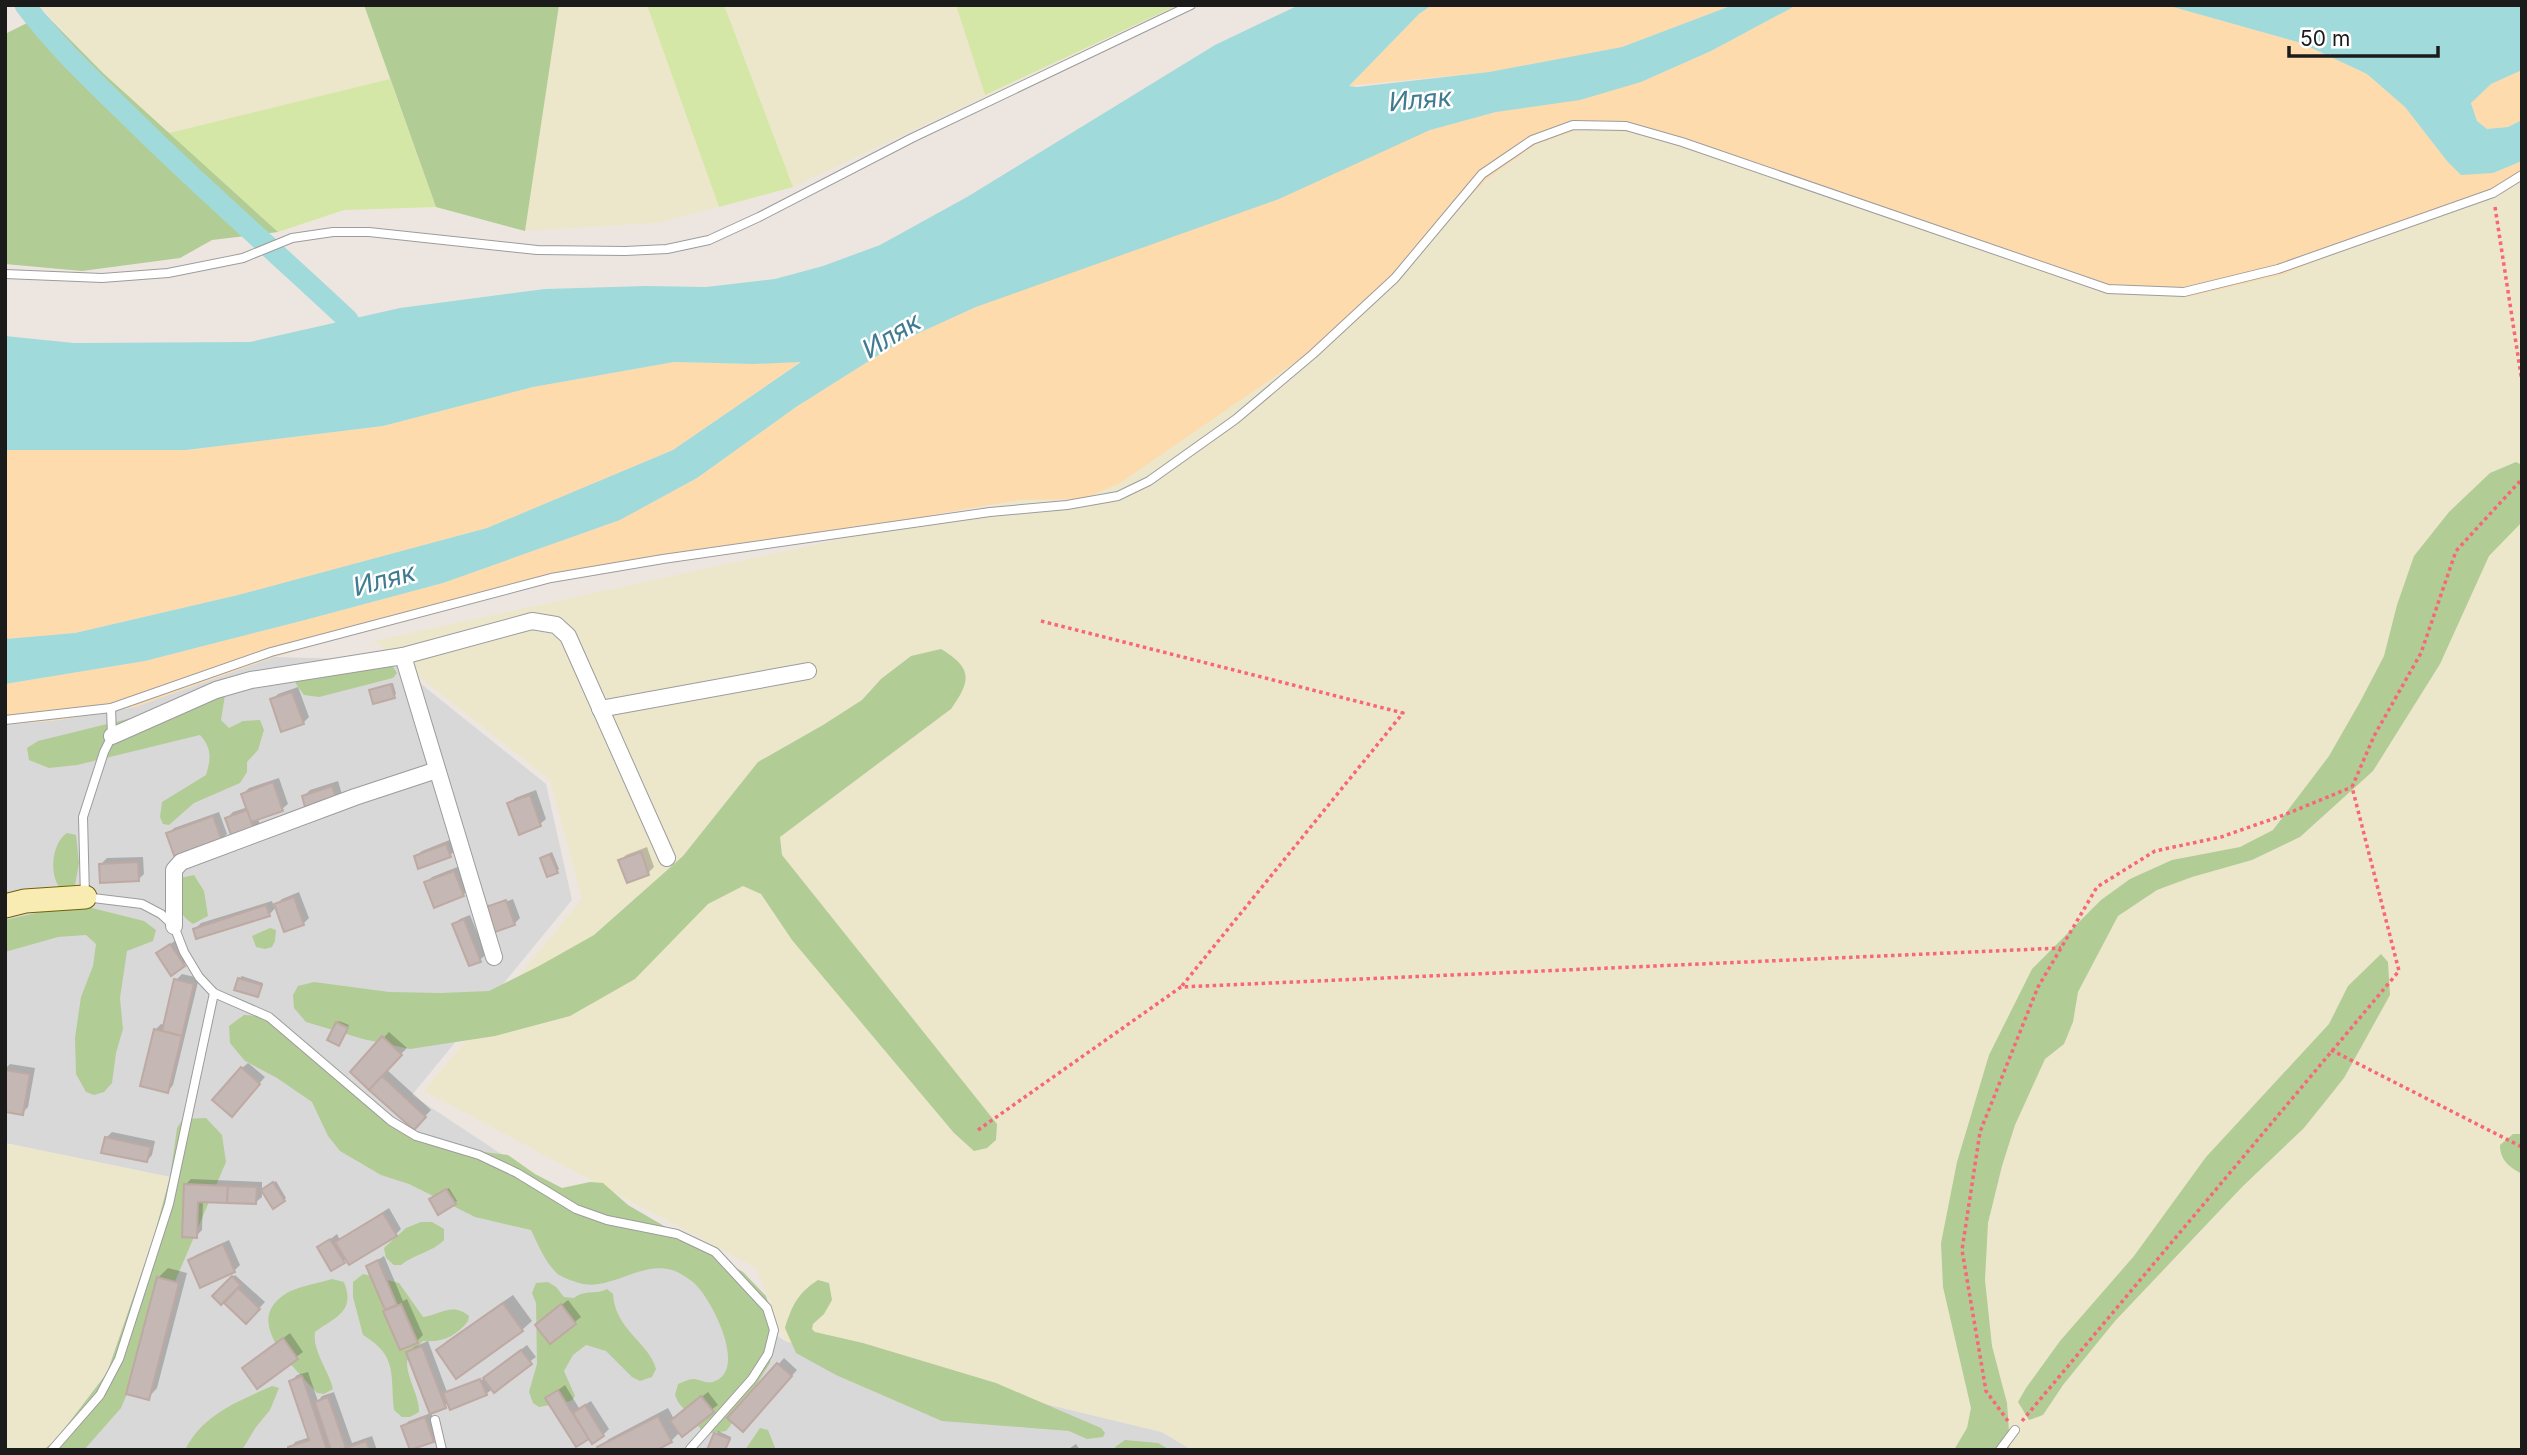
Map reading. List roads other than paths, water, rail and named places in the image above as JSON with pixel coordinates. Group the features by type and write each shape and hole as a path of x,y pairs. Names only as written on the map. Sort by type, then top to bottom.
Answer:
{"street":[{"path":"112,736 216,690 251,680 403,656 532,621 556,625 568,636 667,858"},
{"path":"403,656 494,957"},
{"path":"600,709 808,671"},
{"path":"174,926 174,870 181,862 355,797 437,770"},
{"path":"5,906 25,901 85,897"}],"lane":[{"path":"5,274 102,278 168,273 243,258 292,238 333,232 369,232 537,250 667,249 709,240 912,138 1191,5"},
{"path":"5,720 111,708 271,652 551,578 663,559 1118,496 1149,481 1236,419 1313,354 1395,278 1482,174 1532,140 1573,125 1626,126 1682,142 2108,289 2184,292 2278,270 2493,193 2522,175"},
{"path":"111,708 112,736 104,752 83,817 85,897 142,904 161,914 174,926 184,952 199,977 214,993 269,1017 391,1121 416,1136 479,1155 517,1173 576,1209 607,1220 677,1234 715,1252 767,1308 774,1330 768,1354 752,1379 689,1449"},
{"path":"52,1450 100,1395 120,1359 169,1204 214,993"},
{"path":"435,1420 442,1450"},
{"path":"2000,1450 2015,1430"}],"water":[{"name":"Иляк","path":"1299,5 1432,5 1419,14 1349,86 1357,87 1489,72 1622,47 1733,5 1797,5 1711,51 1641,82 1580,100 1496,112 1430,130 1279,199 976,307 899,342 796,407 697,478 620,520 443,583 305,620 145,661 5,684 5,639 75,633 238,595 487,528 673,450 801,362 674,362 533,387 383,426 186,450 5,450 5,336 74,343 250,342 400,308 545,289 706,287 775,279 823,266 880,245 967,197 1215,45"},
{"path":"2166,5 2522,5 2522,70 2491,84 2471,103 2477,121 2487,129 2508,127 2522,120 2522,161 2493,173 2461,175 2405,107 2367,74 2301,43"}],"waterway":[{"path":"25,5 74,62 155,141 348,320"}]}
